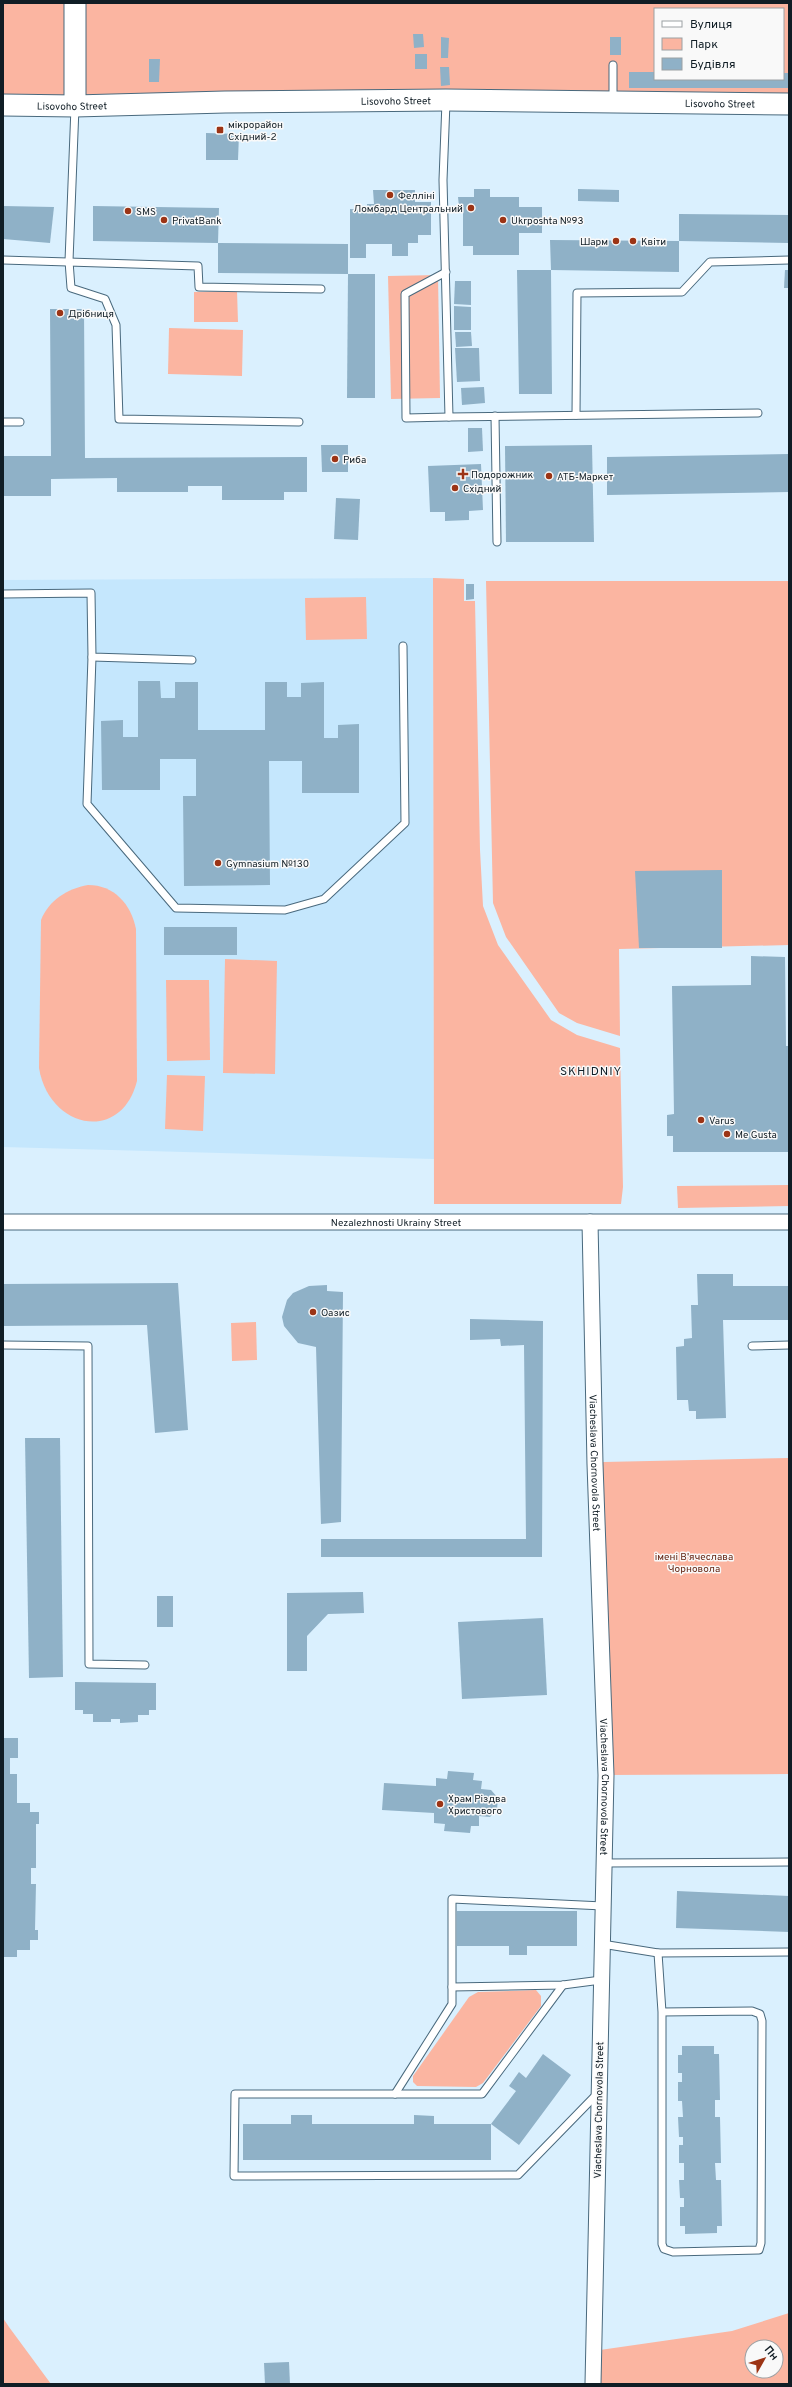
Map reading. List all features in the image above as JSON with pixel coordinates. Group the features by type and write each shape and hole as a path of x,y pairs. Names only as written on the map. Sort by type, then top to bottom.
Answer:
{"street":[{"path":"75,3 75,106"},
{"name":"Lisovoho Street","path":"3,105 75,106 194,102 446,100 789,104"},
{"name":"Nezalezhnosti Ukrainy Street","path":"3,1222 789,1222"},
{"name":"Viacheslava Chornovola Street","path":"590,1222 595,1472 606,1775 593,2384"}],"lane":[{"path":"613,66 613,103"},
{"path":"446,100 443,180 449,417"},
{"path":"75,106 69,261 71,288 105,298 116,325 119,419 299,422"},
{"path":"3,260 198,266 199,287 321,289"},
{"path":"576,415 577,293 682,292 710,262 789,260"},
{"path":"446,272 405,294 406,418 758,413"},
{"path":"495,416 498,542"},
{"path":"3,422 20,422"},
{"path":"3,594 91,593 92,656 87,804 176,908 285,910 324,899 405,823 403,646"},
{"path":"92,656 192,660"},
{"path":"3,1345 88,1346 89,1664 145,1664"},
{"path":"752,1346 789,1345"},
{"path":"604,1863 789,1862"},
{"path":"395,2094 452,2004 452,1900 603,1906"},
{"path":"602,1944 658,1953 789,1952"},
{"path":"658,1953 662,2012 664,2249 673,2252 759,2250 761,2243 762,2037 760,2014 752,2011 662,2012"},
{"path":"452,1987 563,1986 601,1980"},
{"path":"563,1986 482,2094 235,2094 234,2176 518,2175 599,2092"}],"shaded area":[{"name":"Gymnasium №130","path":"433,578 434,1159 3,1147 3,580"}],"green space":[{"path":"3,3 789,3 789,104 3,105"},
{"path":"438,275 440,398 391,399 388,276"},
{"path":"237,291 238,322 194,322 194,292"},
{"path":"169,328 243,330 242,376 168,374"},
{"path":"433,578 464,579 464,601 475,601 480,850 483,906 498,945 551,1020 577,1035 620,1048 623,1187 621,1204 434,1204"},
{"path":"486,581 789,581 789,945 619,949 620,1036 577,1023 559,1013 506,937 493,903"},
{"path":"366,597 367,639 306,640 305,598"},
{"path":"88,885 106,888 120,898 130,912 136,929 137,1081 129,1101 116,1114 102,1121 86,1121 70,1116 56,1105 45,1089 39,1068 41,920 44,913 60,896 73,889"},
{"path":"225,959 277,961 275,1074 223,1073"},
{"path":"166,980 209,980 210,1060 167,1061"},
{"path":"167,1075 205,1076 203,1131 165,1129"},
{"path":"789,1185 789,1206 678,1208 677,1186"},
{"path":"256,1322 257,1360 232,1361 231,1323"},
{"name":"імені В'ячеслава Чорновола","path":"789,1458 789,1774 606,1775 595,1464 604,1462"},
{"path":"536,1990 541,1996 541,2006 483,2083 476,2087 417,2086 413,2082 413,2076 469,1997 478,1992"},
{"path":"789,2313 789,2384 593,2384 593,2351 732,2331"},
{"path":"3,2318 9,2327 51,2384 3,2384"}],"building":[{"path":"413,34 423,34 424,47 414,48"},
{"path":"441,37 449,38 448,58 441,58"},
{"path":"610,37 621,37 621,55 610,55"},
{"path":"415,54 427,54 427,69 415,69"},
{"path":"149,59 160,59 159,82 149,82"},
{"path":"440,67 449,67 450,85 441,86"},
{"path":"629,72 654,72 654,80 784,80 784,73 789,73 789,88 629,88"},
{"path":"206,133 239,134 238,160 206,160"},
{"name":"Ukrposhta №93","path":"474,189 490,189 490,197 519,197 519,207 542,207 542,233 519,233 519,255 473,255 473,246 463,246 463,207 459,207 458,197 474,197"},
{"path":"578,189 619,190 619,202 578,201"},
{"path":"373,190 415,190 415,202 431,202 431,235 418,235 418,243 408,243 408,256 392,256 392,244 366,244 366,258 350,258 350,209 367,210 367,204 374,204"},
{"path":"3,206 54,207 50,243 3,239"},
{"path":"93,206 219,208 218,243 93,241"},
{"path":"679,214 789,215 789,243 679,241"},
{"path":"550,240 679,241 679,272 551,270"},
{"path":"218,243 348,244 348,274 218,273"},
{"path":"517,270 551,270 552,394 519,394"},
{"path":"785,270 789,270 789,288 784,288"},
{"path":"348,274 375,274 375,398 347,398"},
{"path":"455,281 471,281 471,305 454,304"},
{"path":"454,306 471,307 471,330 454,330"},
{"path":"50,309 84,309 85,458 307,457 307,492 284,492 284,500 222,500 222,486 188,486 188,492 117,492 117,478 51,479 51,496 3,496 3,456 51,456"},
{"path":"455,332 471,332 472,346 456,347"},
{"path":"455,348 479,348 480,381 457,382"},
{"path":"484,387 485,403 462,405 461,388"},
{"path":"468,428 482,428 483,451 468,452"},
{"name":"Риба","path":"321,445 348,445 348,472 322,472"},
{"name":"АТБ-Маркет","path":"592,445 594,542 506,542 505,446"},
{"path":"789,454 789,492 607,495 607,457"},
{"name":"Східний","path":"481,464 483,510 469,511 469,520 445,521 445,512 430,512 428,466"},
{"path":"336,498 360,499 358,540 334,539"},
{"path":"466,584 474,584 474,599 466,600"},
{"path":"138,681 160,681 161,698 175,698 175,682 198,682 198,730 265,730 265,682 287,682 287,697 301,697 301,683 324,682 324,738 338,738 338,725 359,724 359,793 302,793 302,761 269,761 270,885 184,886 183,796 196,796 196,759 160,759 160,790 102,790 101,721 123,720 123,737 138,737"},
{"path":"722,870 722,948 639,948 635,871"},
{"path":"164,927 237,927 237,955 164,955"},
{"path":"751,956 785,957 786,1046 789,1046 789,1152 673,1152 673,1136 667,1136 667,1115 674,1114 672,986 751,985"},
{"path":"697,1274 733,1274 733,1286 789,1286 789,1320 723,1320 726,1418 696,1419 696,1411 689,1411 688,1400 677,1400 676,1347 684,1346 684,1339 692,1338 691,1305 698,1305"},
{"path":"178,1283 188,1430 155,1433 147,1325 3,1326 3,1284"},
{"path":"327,1285 327,1291 343,1292 341,1522 321,1524 316,1347 298,1343 284,1326 282,1317 287,1300 293,1293 309,1286"},
{"path":"470,1319 543,1321 542,1557 321,1557 321,1539 526,1539 524,1345 501,1346 500,1339 470,1340"},
{"path":"25,1438 60,1438 63,1677 29,1678"},
{"path":"363,1592 364,1613 328,1614 307,1636 307,1671 287,1671 287,1593"},
{"path":"157,1596 173,1596 173,1627 157,1627"},
{"path":"543,1618 547,1695 462,1699 458,1622"},
{"path":"75,1682 156,1683 156,1710 149,1710 149,1715 138,1715 138,1722 120,1723 120,1719 111,1719 111,1722 93,1722 93,1714 83,1714 83,1710 75,1710"},
{"path":"3,1738 18,1738 18,1758 10,1758 10,1774 17,1774 17,1803 30,1803 30,1812 39,1812 39,1824 36,1824 36,1868 31,1868 31,1884 36,1884 35,1930 38,1930 38,1940 30,1940 30,1950 17,1950 17,1957 3,1957"},
{"name":"Храм Різдва Христового","path":"448,1771 474,1773 473,1780 482,1781 481,1789 491,1790 498,1798 497,1809 490,1817 479,1816 479,1826 471,1826 470,1833 444,1831 445,1824 434,1823 434,1813 382,1810 384,1783 436,1786 436,1778 447,1779"},
{"path":"677,1891 789,1896 789,1932 676,1928"},
{"path":"457,1911 577,1911 577,1946 527,1946 527,1955 509,1955 509,1946 457,1946"},
{"path":"682,2046 714,2046 714,2054 719,2054 720,2100 715,2100 715,2117 720,2117 721,2163 715,2163 716,2180 721,2180 722,2226 717,2226 717,2233 685,2234 685,2226 680,2226 680,2207 684,2207 684,2198 680,2198 679,2180 684,2180 684,2163 679,2163 679,2145 683,2145 683,2137 679,2137 678,2117 683,2117 682,2101 678,2101 678,2082 682,2082 682,2073 678,2073 678,2055 682,2055"},
{"path":"543,2054 571,2075 519,2145 491,2124 516,2091 509,2086 519,2072 526,2078"},
{"path":"291,2115 312,2115 312,2124 414,2124 414,2115 434,2116 434,2124 491,2124 491,2160 243,2160 243,2124 291,2124"},
{"path":"289,2362 290,2384 265,2384 264,2363"}],"place":[{"name":"мікрорайон Східний-2","path":"220,130"},
{"name":"Фелліні","path":"390,195"},
{"name":"Ломбард Центральний","path":"471,208"},
{"name":"SMS","path":"128,211"},
{"name":"PrivatBank","path":"164,220"},
{"name":"Ukrposhta №93","path":"503,220"},
{"name":"Шарм","path":"616,241"},
{"name":"Квіти","path":"633,241"},
{"name":"Дрібниця","path":"60,313"},
{"name":"Риба","path":"335,459"},
{"name":"Подорожник","path":"463,474"},
{"name":"АТБ-Маркет","path":"549,476"},
{"name":"Східний","path":"455,488"},
{"name":"Gymnasium №130","path":"218,863"},
{"name":"Varus","path":"701,1120"},
{"name":"Me Gusta","path":"727,1134"},
{"name":"Оазис","path":"313,1312"},
{"name":"Храм Різдва Христового","path":"440,1804"}],"district":[{"name":"SKHIDNIY","path":"591,1071"}]}
